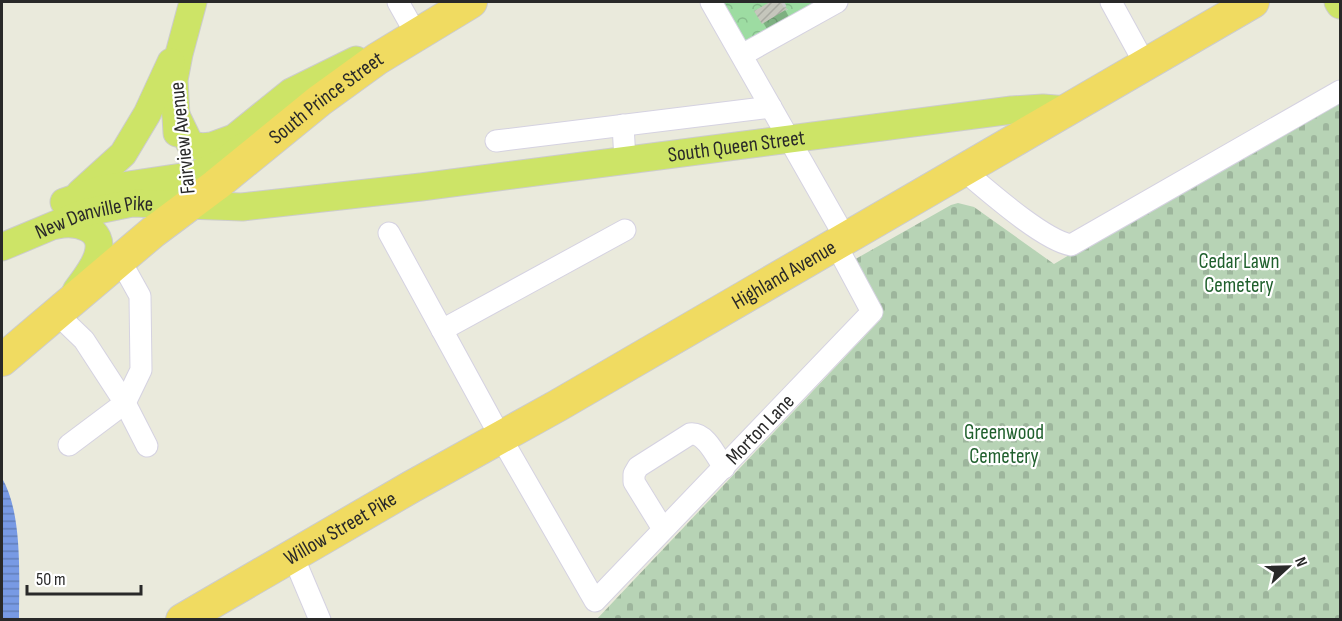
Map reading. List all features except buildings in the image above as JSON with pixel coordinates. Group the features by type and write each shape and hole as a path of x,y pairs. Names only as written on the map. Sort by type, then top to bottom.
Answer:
{"highway":[{"path":"1067,110 1253,2"},
{"name":"South Prince Street","path":"186,192 377,59 462,4"},
{"name":"Highland Avenue","path":"500,436 557,406 1067,110"},
{"path":"3,359 120,260 186,192"},
{"name":"Willow Street Pike","path":"182,620 500,436"}],"main road":[{"name":"Fairview Avenue","path":"186,192 174,80 182,39 193,2"},
{"path":"176,115 190,144 201,147 212,146 234,138 291,93 377,49 416,34"},
{"path":"74,198 123,154 147,114 182,39"},
{"path":"186,192 206,171 225,161 323,78"},
{"name":"South Queen Street","path":"186,192 242,207 421,187 1012,110 1067,110"},
{"name":"New Danville Pike","path":"2,236 46,210 102,189 186,192"},
{"name":"New Danville Pike","path":"2,247 83,213 186,192"},
{"path":"53,225 79,223 95,235 99,245 98,257 81,285 57,314"}],"street":[{"path":"398,2 416,34"},
{"path":"711,2 790,139 841,242"},
{"path":"742,55 837,2"},
{"path":"1111,2 1145,64"},
{"path":"963,170 1002,202 1059,243 1071,245 1341,91"},
{"path":"496,141 771,107"},
{"path":"623,125 625,160"},
{"path":"442,330 625,230"},
{"path":"389,233 500,436"},
{"name":"Morton Lane","path":"500,436 595,601 872,312 841,242"},
{"path":"69,445 125,403 141,370 140,296 120,260"},
{"path":"57,314 84,340 125,403 147,446"},
{"path":"663,529 634,482 634,474 638,467 695,433 702,435 724,468"},
{"path":"293,556 320,620"}],"green space":[{"path":"723,2 828,2 749,47"},
{"name":"Greenwood Cemetery","path":"1340,97 1340,619 596,620 881,319 852,261 958,203 974,207 1054,264"}],"water":[{"path":"2,478 14,509 17,528 19,619 2,619"}],"park label":[{"name":"Cedar Lawn Cemetery","path":"1239,273"}]}
